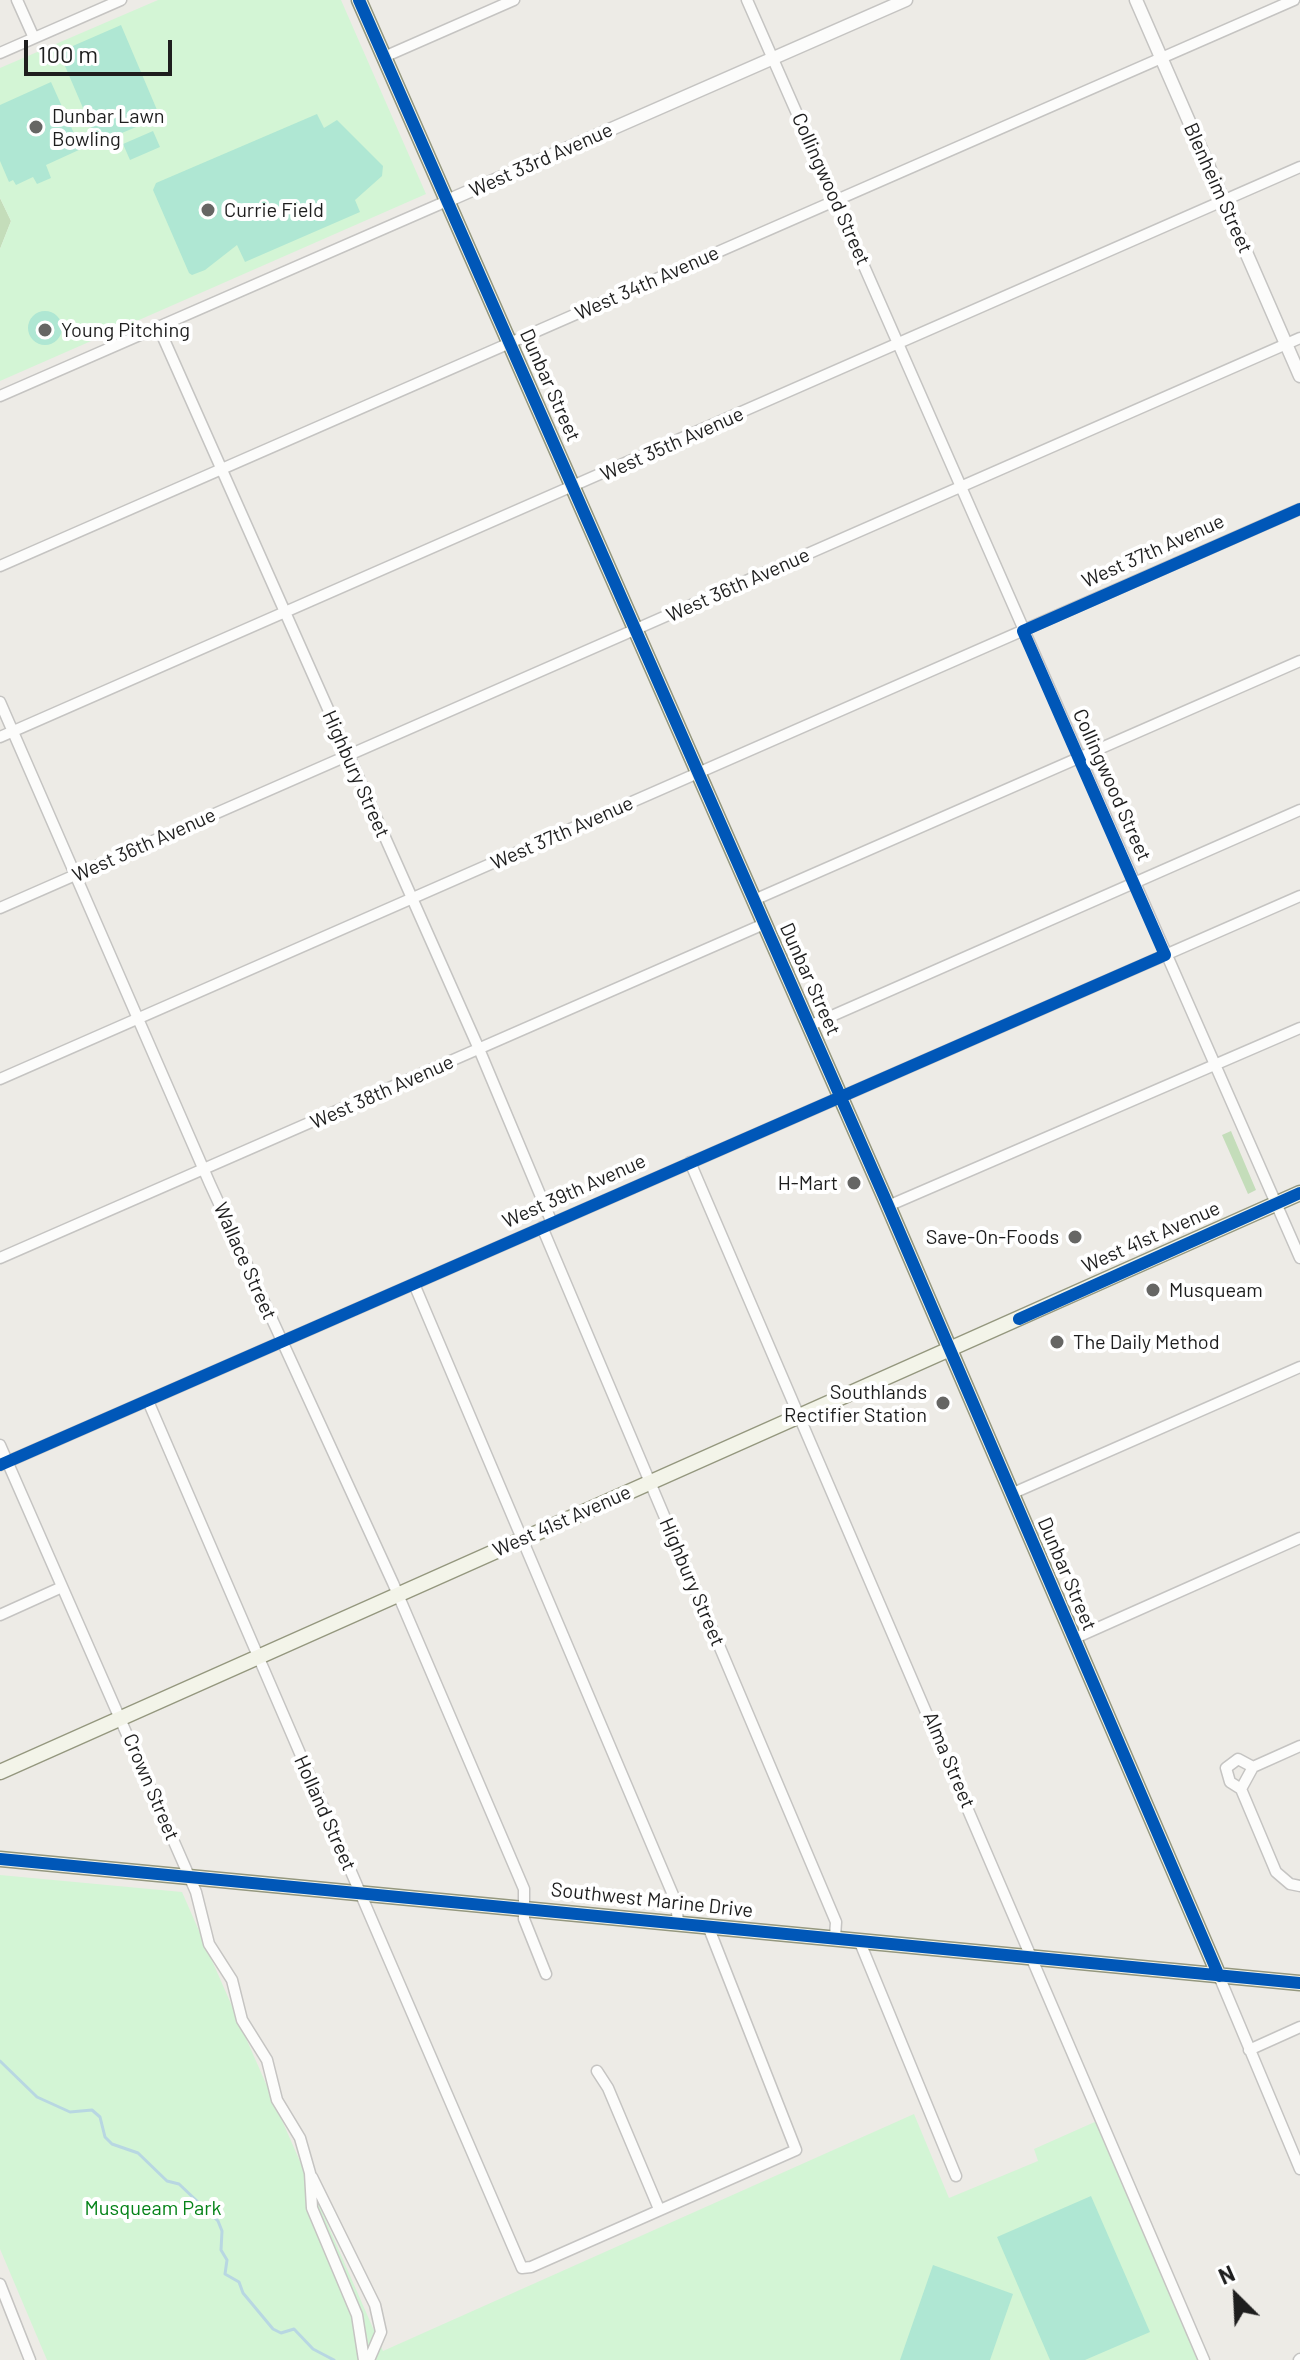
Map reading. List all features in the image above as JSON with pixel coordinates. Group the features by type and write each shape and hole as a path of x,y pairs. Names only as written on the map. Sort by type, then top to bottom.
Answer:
{"main road":[{"name":"Dunbar Street","path":"359,0 888,1206 1219,1976"},
{"name":"West 41st Avenue","path":"0,1772 1300,1193"},
{"name":"Southwest Marine Drive","path":"0,1859 1300,1983"}],"street":[{"path":"17,0 34,38"},
{"path":"0,53 121,0"},
{"path":"384,57 514,0"},
{"name":"Collingwood Street","path":"747,0 1300,1258"},
{"name":"West 33rd Avenue","path":"0,396 906,0"},
{"name":"Blenheim Street","path":"1136,0 1300,376"},
{"name":"West 34th Avenue","path":"0,566 1294,0"},
{"name":"West 35th Avenue","path":"0,737 1300,167"},
{"name":"Highbury Street","path":"158,326 479,1049 650,1482 836,1922 835,1937"},
{"name":"West 36th Avenue","path":"0,908 1300,338"},
{"name":"West 37th Avenue","path":"0,1079 1300,509"},
{"path":"754,900 1300,661"},
{"name":"Wallace Street","path":"0,702 204,1169 398,1595 524,1889 524,1919 546,1974"},
{"path":"809,1026 1300,810"},
{"name":"West 39th Avenue","path":"4,1464 1300,896"},
{"name":"West 38th Avenue","path":"0,1258 764,924"},
{"path":"888,1206 1300,1028"},
{"name":"Alma Street","path":"690,1162 802,1415 1204,2360"},
{"path":"414,1284 676,1902 678,1922"},
{"path":"1011,1494 1300,1367"},
{"name":"Holland Street","path":"148,1401 522,2268 531,2267 659,2209"},
{"name":"Crown Street","path":"0,1445 4,1464 121,1718 189,1876 200,1904 209,1944 237,1992 242,2020 267,2060 277,2100 300,2138 310,2173 375,2305 381,2332 367,2360"},
{"path":"1073,1639 1300,1538"},
{"path":"0,1615 62,1587"},
{"path":"1241,1789 1253,1767 1300,1746"},
{"path":"1253,1767 1238,1759 1226,1768 1230,1782 1241,1789 1276,1872 1290,1884 1300,1886"},
{"path":"597,2071 608,2088 659,2209 796,2150 708,1926"},
{"path":"859,1940 956,2176"},
{"name":"Dunbar Street","path":"1219,1976 1300,2169"},
{"path":"1249,2050 1300,2027"},
{"name":"Crown Street","path":"310,2173 312,2208 357,2315 367,2360"},
{"path":"0,2284 30,2360"}],"green space":[{"path":"158,0 341,0 426,194 0,381 0,249 11,221 0,198 0,68"},
{"path":"121,25 160,117 98,143 59,52"},
{"name":"Dunbar Lawn Bowling","path":"51,82 81,149 46,165 51,178 37,184 33,177 16,185 13,180 9,182 0,161 0,105"},
{"path":"317,114 324,128 337,120 383,166 382,176 355,200 360,212 245,262 237,245 205,270 192,275 189,273 153,190 156,183"},
{"path":"153,131 160,147 130,160 123,144"},
{"path":"0,198 11,221 0,249"},
{"name":"Young Pitching","path":"45,311 57,316 62,328 57,340 45,345 33,340 28,328 33,316"},
{"path":"1231,1131 1256,1190 1248,1194 1222,1135"},
{"name":"Musqueam Park","path":"0,1875 182,1892 383,2351 914,2114 949,2198 1038,2161 1034,2149 1097,2121 1199,2360 47,2360 0,2249"},
{"path":"1091,2196 1150,2332 1085,2360 1050,2360 997,2237"},
{"path":"933,2265 1013,2294 990,2360 900,2360"}],"waterway":[{"path":"0,2061 37,2097 70,2112 92,2110 100,2117 105,2137 112,2144 138,2153 167,2181 179,2184 218,2221 222,2231 221,2250 227,2260 225,2274 239,2282 243,2293 273,2329 281,2333 294,2329 313,2349 334,2360"}],"cycle path":[{"path":"359,0 884,1196 1219,1976"},
{"path":"0,1465 1165,955 1023,631 1300,509"},
{"path":"1019,1319 1300,1193"},
{"path":"0,1859 1300,1983"}],"place":[{"name":"Dunbar Lawn Bowling","path":"36,127"},
{"name":"Currie Field","path":"208,210"},
{"name":"Young Pitching","path":"45,330"},
{"name":"H-Mart","path":"854,1183"},
{"name":"Save-On-Foods","path":"1075,1237"},
{"name":"Musqueam","path":"1153,1290"},
{"name":"The Daily Method","path":"1057,1342"},
{"name":"Southlands Rectifier Station","path":"943,1403"}]}
